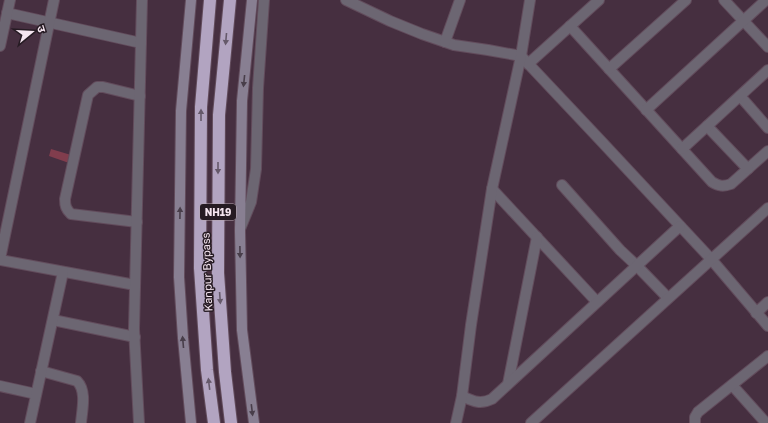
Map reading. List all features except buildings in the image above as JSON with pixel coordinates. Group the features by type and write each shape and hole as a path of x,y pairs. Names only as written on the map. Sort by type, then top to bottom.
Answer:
{"highway":[{"name":"Kanpur Bypass","path":"210,0 201,107 200,268 207,370 214,423"},
{"name":"Kanpur Bypass","path":"230,0 219,115 218,273 225,372 231,423"}],"main road":[{"path":"191,0 181,111 179,277 191,423"},
{"path":"252,0 242,101 240,230 242,330 254,423"}],"street":[{"path":"0,46 10,0"},
{"path":"54,0 0,259 135,285"},
{"path":"139,423 135,337 135,285 142,0"},
{"path":"240,230 251,202 256,169 258,88 264,0"},
{"path":"346,0 390,21 454,45 521,56 711,259 768,326"},
{"path":"445,42 460,0"},
{"path":"456,423 462,396 471,325 492,189 521,56 530,0"},
{"path":"528,64 600,0"},
{"path":"609,69 686,0"},
{"path":"724,0 768,47"},
{"path":"646,110 766,0"},
{"path":"7,13 141,43"},
{"path":"570,26 712,182 719,186 731,184 768,150"},
{"path":"682,148 768,70"},
{"path":"137,222 71,214 65,205 65,199 88,95 97,87 103,87 140,96"},
{"path":"740,96 768,128"},
{"path":"708,126 748,169"},
{"path":"562,185 620,250 668,298"},
{"path":"492,189 597,302"},
{"path":"532,423 768,208"},
{"path":"462,396 473,402 485,402 492,399 680,226"},
{"path":"508,384 537,238"},
{"path":"30,423 64,272"},
{"path":"756,313 768,302"},
{"path":"53,320 135,337"},
{"path":"695,423 694,417 698,412 768,356"},
{"path":"41,371 77,381 81,385 83,391 81,423"},
{"path":"732,385 766,423"},
{"path":"0,386 36,394"}]}
